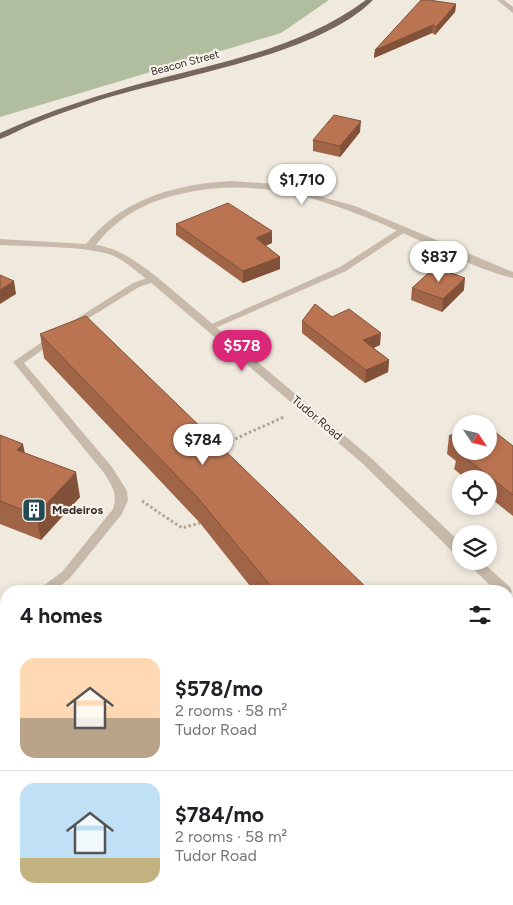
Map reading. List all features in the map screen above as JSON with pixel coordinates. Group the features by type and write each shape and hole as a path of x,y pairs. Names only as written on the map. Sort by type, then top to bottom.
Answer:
{"main road":[{"name":"Beacon Street","path":"0,136 83,104 296,43 338,23 370,0"}],"street":[{"path":"506,2 513,11"},
{"path":"89,247 98,234 113,221 129,209 146,200 202,186 249,184 291,190 362,212 482,265 513,276"},
{"name":"Tudor Road","path":"0,242 89,247 122,256 153,279 366,460 452,542"},
{"path":"482,570 498,585"}],"lane":[{"path":"210,327 343,269 402,230"},
{"path":"53,585 66,575 118,511 122,500 121,491 93,450 18,362 83,317 136,285 153,279"}],"path":[{"path":"211,449 289,415"},
{"path":"139,499 182,528 200,523"}],"green space":[{"path":"0,0 329,0 281,33 0,117"}],"building":[{"path":"421,0 456,4 436,27 433,25 375,50"},
{"path":"334,115 361,121 340,146 313,140"},
{"path":"228,203 272,231 256,238 280,257 243,271 176,224"},
{"path":"435,267 465,278 443,299 412,288"},
{"path":"0,275 14,281 0,290"},
{"path":"315,304 332,317 349,309 381,333 363,340 389,360 366,370 302,321"},
{"path":"86,316 364,585 270,585 198,498 40,334"},
{"path":"498,434 513,446 513,495 497,482 497,470 481,470 468,460 498,460"},
{"path":"0,435 23,444 17,450 76,472 36,515 0,501"}],"place":[{"name":"Medeiros","path":"34,510"}]}
